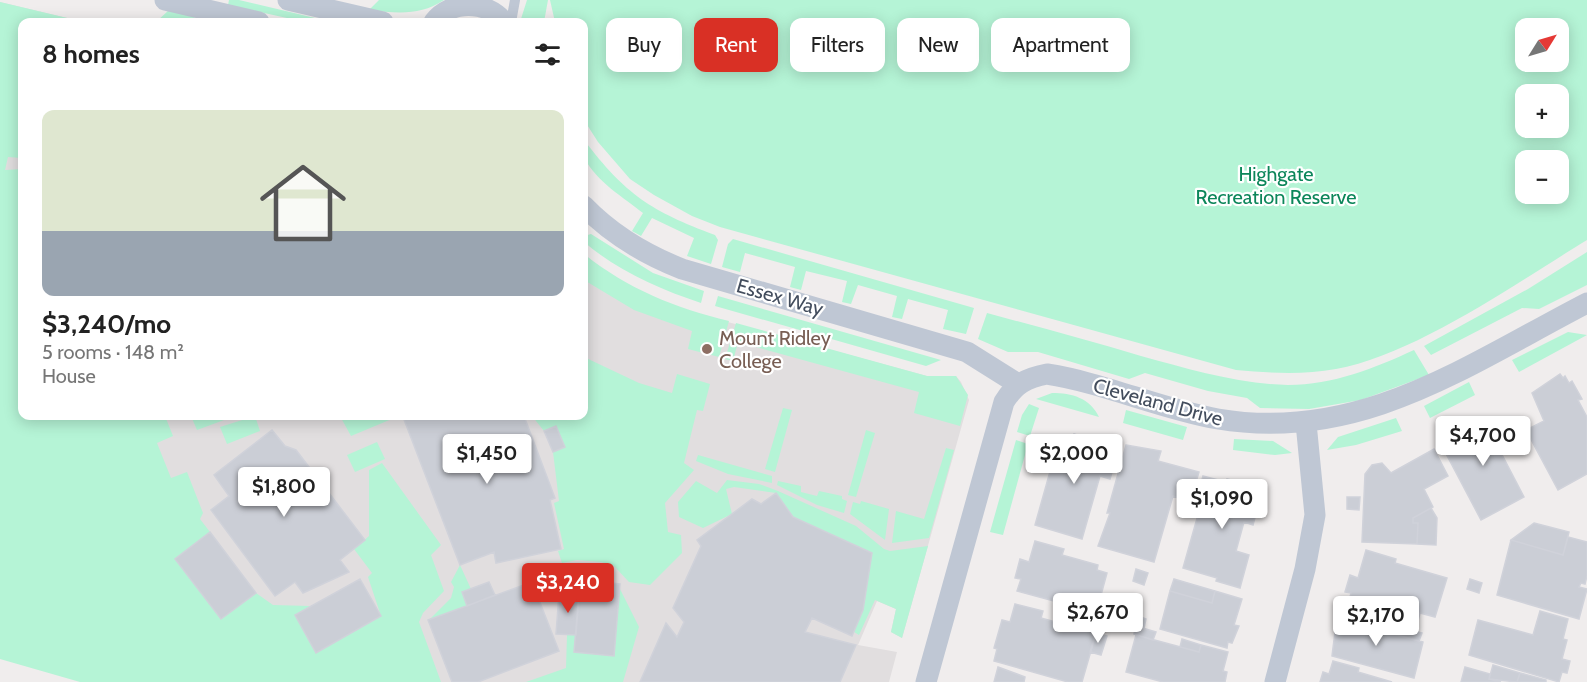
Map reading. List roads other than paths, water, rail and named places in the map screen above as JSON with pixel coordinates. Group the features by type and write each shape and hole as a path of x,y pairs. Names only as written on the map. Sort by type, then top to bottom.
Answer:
{"street":[{"path":"165,0 242,18"},
{"path":"288,0 366,18"},
{"path":"438,18 446,10 473,2 494,11 500,18"},
{"name":"Essex Way","path":"588,210 605,228 649,256 682,269 967,352 1018,384"},
{"name":"Cleveland Drive","path":"1018,384 1030,377 1047,374 1216,419 1253,424 1306,423 1343,417 1410,394 1587,303"},
{"path":"926,682 1004,402 1018,384"},
{"path":"1275,682 1305,569 1314,516 1306,423"}],"lane":[{"path":"512,18 515,0"}],"place":[{"name":"Mount Ridley College","path":"707,349"}],"park label":[{"name":"Highgate Recreation Reserve","path":"1276,186"}]}
